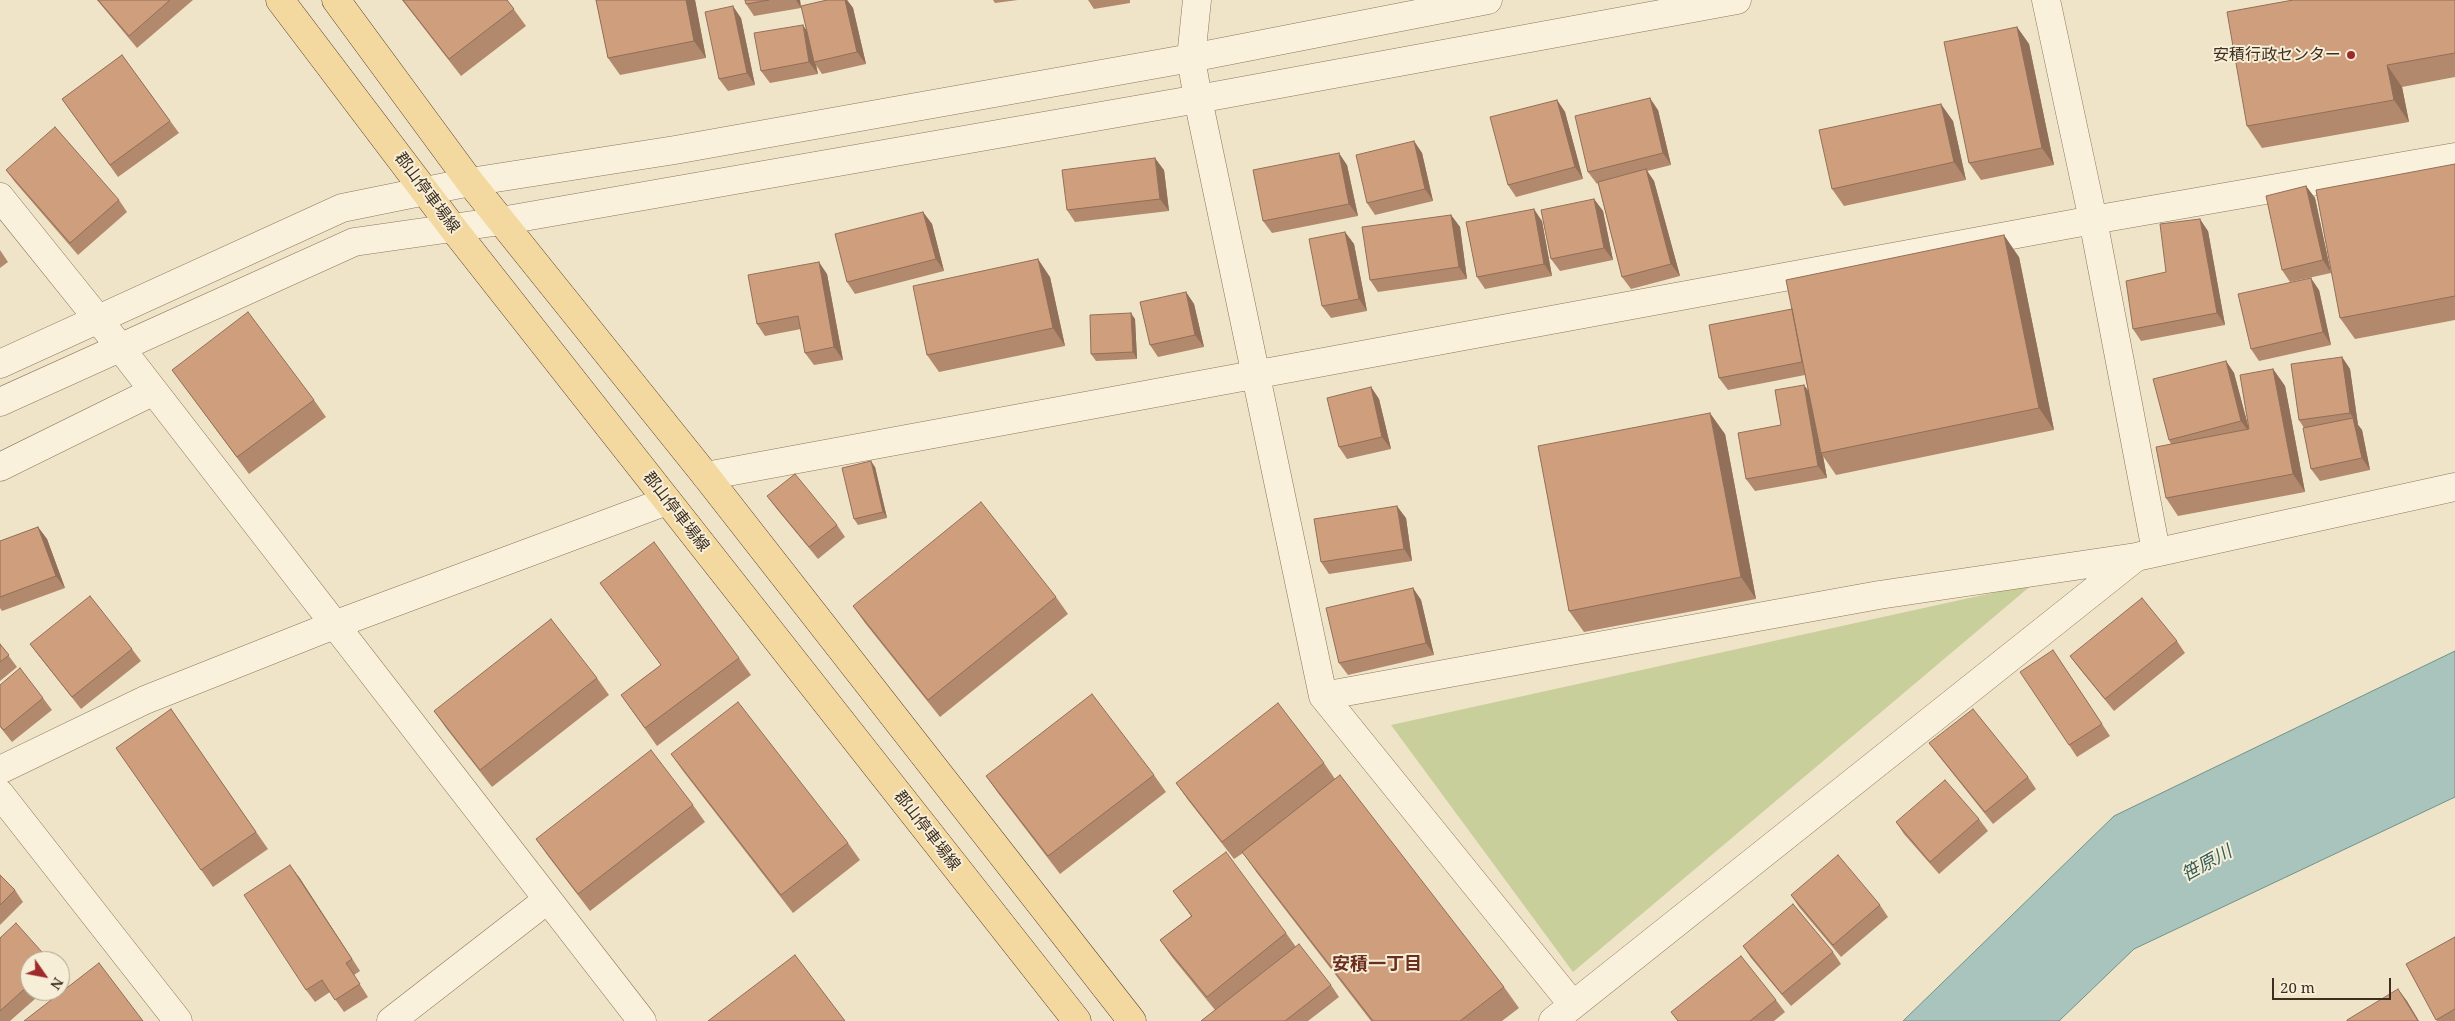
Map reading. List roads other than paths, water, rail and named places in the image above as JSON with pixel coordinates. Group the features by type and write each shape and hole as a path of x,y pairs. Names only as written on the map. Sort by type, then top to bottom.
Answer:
{"main road":[{"name":"郡山停車場線","path":"280,0 452,227 1077,1021"},
{"path":"336,0 470,182 706,476 1132,1021"}],"street":[{"path":"1197,0 1191,58 1198,99 1323,696 1563,1013 2146,554"},
{"path":"0,364 342,208 470,182 694,146 1191,58 1488,0"},
{"path":"0,402 354,242 501,221 1198,99 1737,0"},
{"path":"2046,0 2093,220 2146,554"},
{"path":"706,476 2093,220 2455,157"},
{"path":"0,197 98,319 152,392 642,1021"},
{"path":"0,467 152,392"},
{"path":"1323,696 1879,596 2146,554 2455,487"},
{"path":"0,770 144,700 334,626 667,501"},
{"path":"0,794 178,1021"},
{"path":"392,1021 547,900"}],"water":[{"name":"笹原川","path":"2455,651 2455,797 2134,949 2059,1021 1903,1021 2114,816"}],"place":[{"name":"安積行政センター","path":"2351,55"}],"district":[{"name":"安積一丁目","path":"1377,965"}]}
